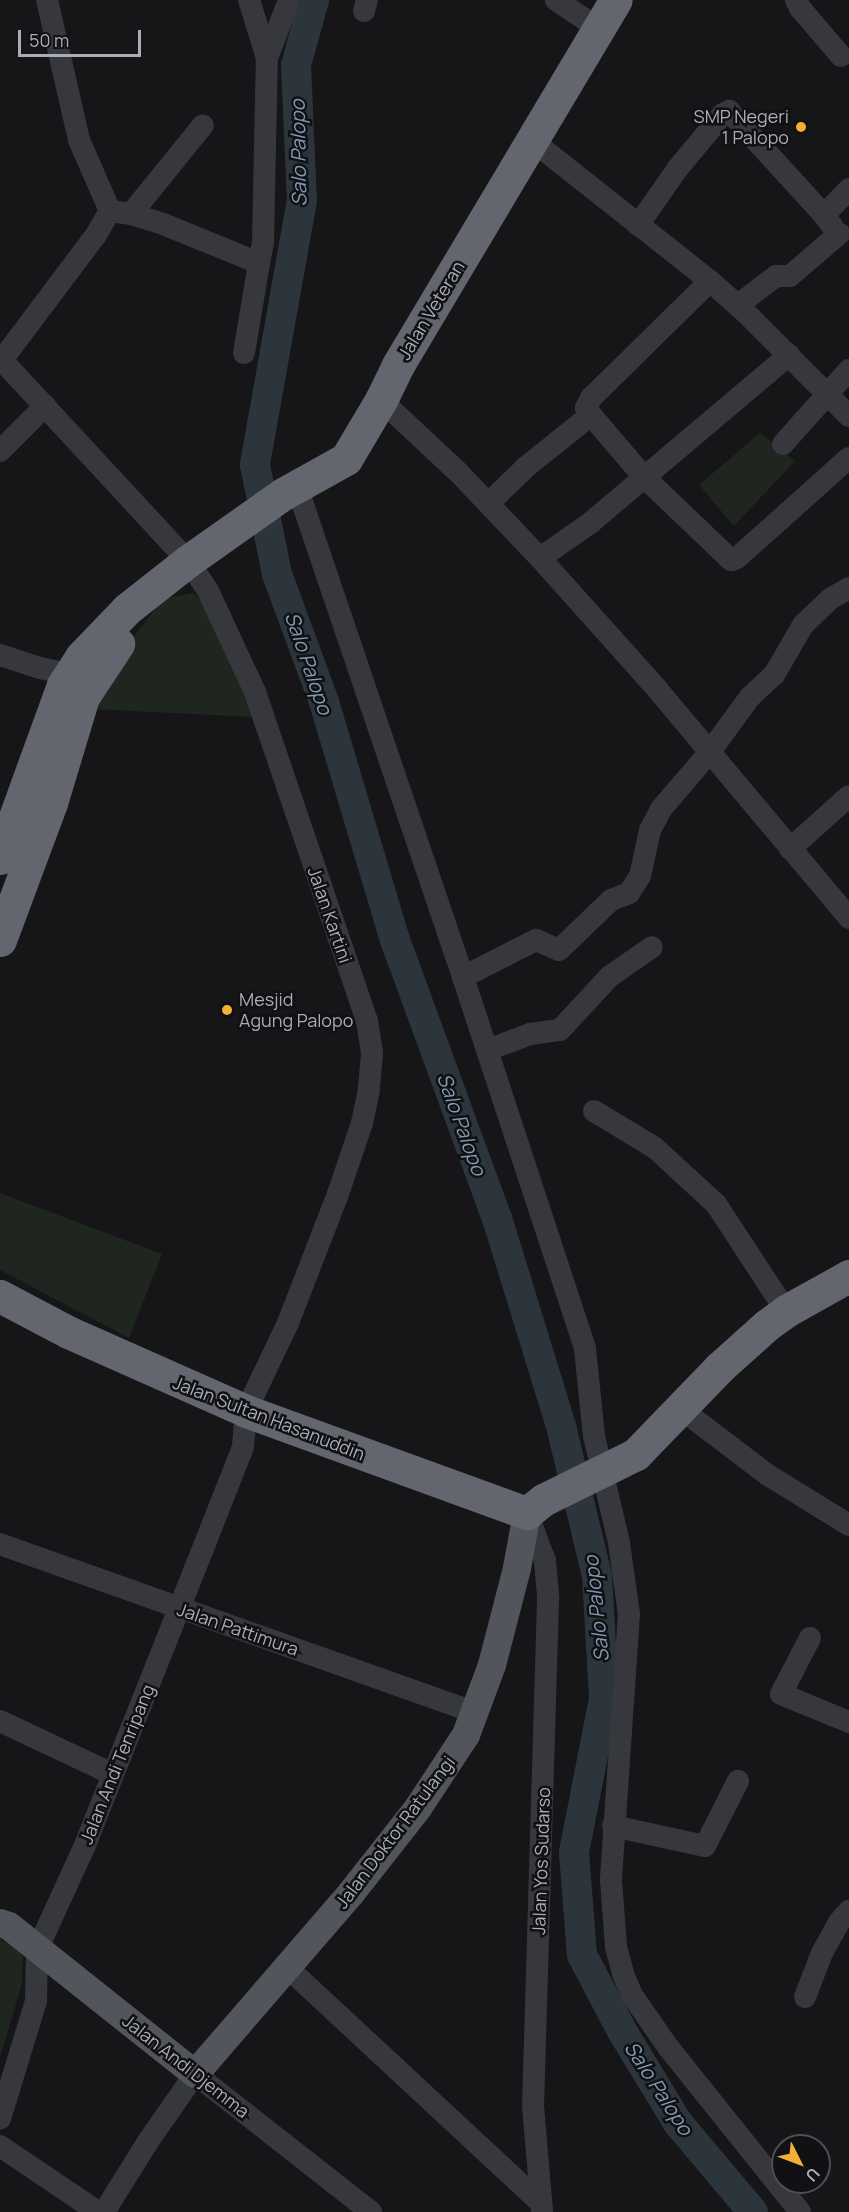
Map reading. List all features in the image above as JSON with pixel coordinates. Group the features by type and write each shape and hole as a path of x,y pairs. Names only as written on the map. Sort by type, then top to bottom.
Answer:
{"highway":[{"name":"Jalan Veteran","path":"38,798 69,674 102,632 188,561 290,490 346,459 381,400 398,365 534,142 616,0"},
{"path":"0,858 38,798 83,697 105,660 134,624 158,585"},
{"path":"0,940 38,798"},
{"path":"535,1507 636,1454 736,1352 786,1311 849,1276"},
{"name":"Jalan Sultan Hasanuddin","path":"0,1296 130,1361 246,1411 535,1507"}],"main road":[{"name":"Jalan Doktor Ratulangi","path":"195,2074 288,1968 418,1808 448,1764 476,1713 535,1507"},
{"name":"Jalan Andi Djemma","path":"0,1923 9,1926 195,2074"}],"street":[{"path":"46,0 79,140 121,212 259,263"},
{"path":"244,353 263,242 267,58 249,0"},
{"path":"267,58 290,0"},
{"path":"556,0 598,28"},
{"path":"796,0 800,8 841,56"},
{"path":"638,225 678,168 723,114 729,111 844,240 790,276 776,276 738,305"},
{"path":"1,359 96,235 121,212 202,126"},
{"path":"534,142 738,305 849,416"},
{"path":"824,215 849,189"},
{"path":"710,281 591,398 586,408 591,415 643,477 728,558 734,560 849,458"},
{"path":"540,558 589,524 789,355"},
{"name":"Jalan Kartini","path":"1,359 188,561 218,611 255,692 367,1021 372,1053 369,1090 357,1142 288,1323 246,1411"},
{"path":"783,444 849,370"},
{"path":"381,400 489,503 540,558 657,689 849,918"},
{"path":"0,451 45,406"},
{"path":"489,503 526,467 591,415"},
{"path":"290,490 463,977 582,1338 600,1474 627,1586 629,1614 610,1880 612,1916 622,1974 632,1995 689,2074 800,2212"},
{"path":"463,977 536,940 559,950 611,900 626,896 640,876 654,820 709,753 745,703 774,675 803,626 830,599 849,588"},
{"path":"0,655 40,668 69,674"},
{"path":"790,849 849,796"},
{"path":"488,1050 530,1034 560,1030 609,976 652,947"},
{"path":"594,1111 655,1148 716,1204 786,1311"},
{"path":"681,1408 768,1475 849,1525"},
{"name":"Jalan Andi Tenripang","path":"0,2119 36,2001 37,1950 76,1865 243,1447 246,1411"},
{"name":"Jalan Yos Sudarso","path":"535,1507 545,1561 548,1599 533,2106 541,2207"},
{"name":"Jalan Pattimura","path":"0,1544 476,1713"},
{"path":"810,1638 781,1694 849,1722"},
{"path":"0,1721 112,1774"},
{"path":"849,1731 849,1738"},
{"path":"614,1826 705,1846 738,1781"},
{"path":"806,1997 826,1944 849,1911"},
{"path":"288,1968 541,2207"},
{"path":"104,2212 148,2140 195,2074"},
{"name":"Jalan Andi Djemma","path":"195,2074 371,2212"},
{"path":"0,2146 98,2212"}],"shaded area":[{"path":"760,433 795,461 734,526 699,485"},
{"path":"193,593 212,612 254,717 92,709 102,678 163,599"},
{"path":"0,1193 162,1254 129,1338 0,1270"},
{"path":"0,1939 23,1951 22,1983 0,2058"}],"waterway":[{"name":"Salo Palopo","path":"314,0 296,65 302,200 255,465 277,574 324,702 395,940 497,1218 561,1426 597,1576 604,1699 574,1852 582,1955 622,2031 678,2123 753,2212"}],"place":[{"name":"SMP Negeri 1 Palopo","path":"801,127"},
{"name":"Mesjid Agung Palopo","path":"227,1010"}]}
